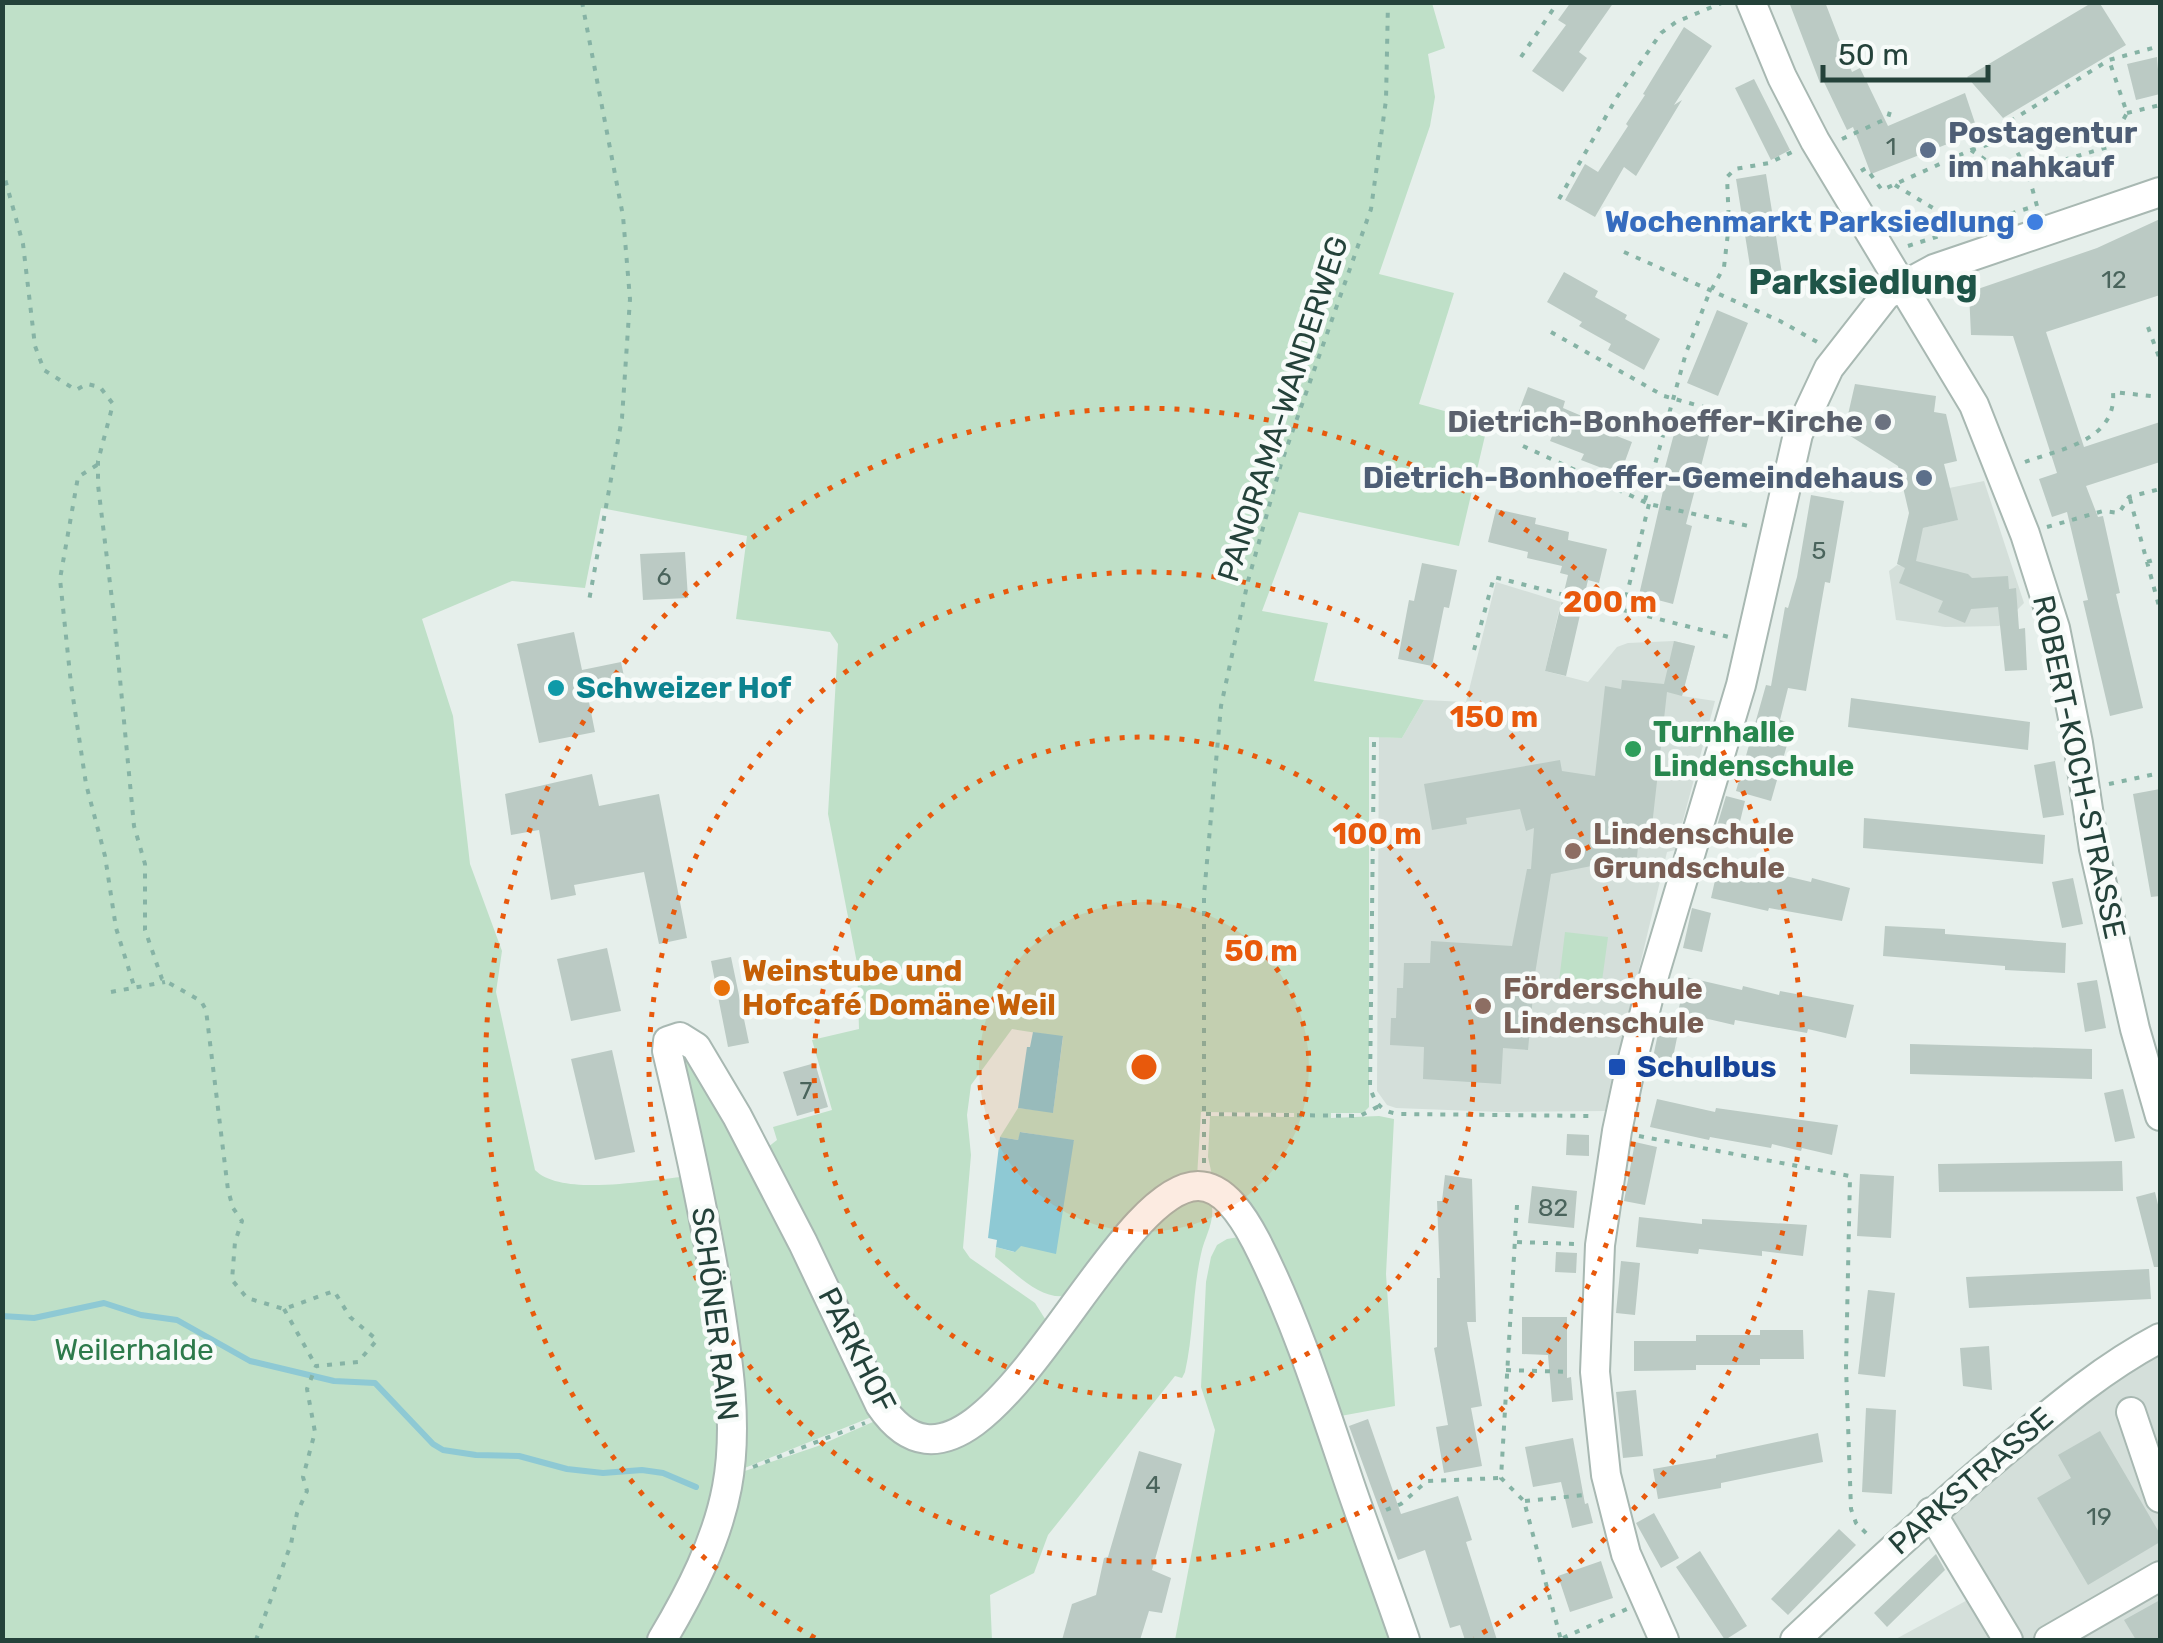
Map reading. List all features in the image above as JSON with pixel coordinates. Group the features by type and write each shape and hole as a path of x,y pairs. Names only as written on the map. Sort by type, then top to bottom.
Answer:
{"street":[{"name":"ROBERT-KOCH-STRASSE","path":"1751,2 1782,77 1818,146 1967,391 2002,471 2055,628 2108,913 2160,1116"},
{"path":"1664,1640 1626,1554 1609,1491 1595,1372 1600,1245 1618,1126 1655,972 1736,703 1798,434 1818,386 1838,355 1879,301 1902,285 2039,219 2160,192"},
{"name":"PARKHOF","path":"672,1039 684,1038 696,1047 737,1116 886,1414 904,1430 934,1438 955,1435 976,1423 1014,1383 1147,1215 1175,1192 1207,1188"},
{"name":"SCHÖNER RAIN","path":"662,1640 716,1527 729,1474 731,1440 721,1314 687,1132 667,1051 666,1045 672,1039"},
{"path":"1207,1188 1218,1193 1239,1214 1269,1268 1404,1640"},
{"name":"PARKSTRASSE","path":"1795,1640 1932,1512 2062,1403 2104,1371 2160,1338"},
{"path":"2131,1412 2160,1498"},
{"path":"1932,1512 2008,1640"},
{"path":"2050,1640 2160,1576"}],"path":[{"path":"582,2 624,216 630,299 622,418 589,601"},
{"name":"PANORAMA-WANDERWEG","path":"1207,1188 1204,895 1221,706 1245,594 1282,464 1371,209 1386,100 1388,2"},
{"path":"1521,58 1558,2"},
{"path":"1559,199 1617,97 1661,33 1676,22 1724,2"},
{"path":"1886,258 1916,242 1964,228 2039,219 2028,173 2010,138 2009,122 2109,60 2160,46"},
{"path":"2109,60 2128,113"},
{"path":"1971,150 2009,176 2028,173 2108,147 2128,113 2160,104"},
{"path":"1623,610 1672,398 1710,292 1724,267 1729,230 1728,174 1818,146 1888,118 1892,108"},
{"path":"1964,228 1895,186 1971,150 2010,138"},
{"path":"2,168 23,244 31,326 43,368 76,390 88,384 102,388 113,410 97,465 134,826 145,864 145,930 165,982"},
{"path":"1624,252 1780,320 1838,355"},
{"path":"2148,326 2160,360"},
{"path":"1550,332 1672,398 1798,434"},
{"path":"2002,471 2082,443 2102,427 2113,401 2112,392 2160,397"},
{"path":"1523,446 1647,502 1776,530"},
{"path":"97,465 78,478 60,579 86,784 116,928 134,986"},
{"path":"2025,534 2103,511 2119,512 2129,497 2160,488"},
{"path":"2129,497 2160,610"},
{"path":"2147,562 2160,558"},
{"path":"1474,650 1494,577 1751,642"},
{"path":"1374,742 1370,1087 1378,1106 1399,1114 1592,1116 1699,1150 1850,1176 1846,1367 1851,1509 1856,1523 1886,1554"},
{"path":"2084,790 2160,774"},
{"path":"112,992 165,982 201,1001 206,1010 228,1190 242,1221 235,1242 232,1280 247,1298 284,1310 334,1291 350,1318 377,1340 358,1362 316,1366"},
{"path":"1205,1114 1360,1116 1378,1106"},
{"path":"1501,1478 1517,1242 1516,1205"},
{"path":"1517,1242 1600,1245"},
{"path":"256,1640 292,1544 307,1491 303,1477 315,1432 307,1389 316,1366 284,1310"},
{"path":"1506,1370 1595,1372"},
{"path":"750,1468 886,1414"},
{"path":"1402,1504 1427,1481 1501,1478 1524,1501 1560,1640 1645,1602"},
{"path":"1524,1501 1609,1491"}],"shaded area":[{"path":"1984,481 2024,603 2017,610 2018,615 1999,626 1945,627 1896,620 1889,571 1897,565 1905,567 1923,528 1957,520 1949,488"},
{"path":"1496,582 1561,602 1545,671 1588,682 1617,647 1674,641 1695,646 1682,696 1715,701 1675,850 1667,852 1605,1111 1396,1108 1387,1105 1377,1091 1379,737 1402,738 1424,700 1466,702"},
{"path":"2160,1356 2160,1640 1894,1640 1973,1597 1928,1525 2105,1385"}],"green space":[{"name":"Weilerhalde","path":"3,3 1432,3 1445,48 1428,54 1435,97 1430,126 1379,274 1454,293 1419,404 1488,423 1459,546 1299,512 1262,611 1328,623 1314,681 1424,700 1402,738 1369,737 1369,1107 1363,1113 1331,1113 1331,1118 1394,1119 1386,1274 1395,1406 1335,1417 1213,1180 1208,1157 1210,1116 1294,1117 1294,1113 1201,1112 1197,1177 1071,1295 1040,1291 995,1257 996,1247 1014,1252 1074,1141 1021,1132 1018,1140 1000,1137 1018,1108 1053,1112 1063,1037 1012,1029 971,1085 967,1115 971,1155 963,1248 970,1258 1035,1303 1047,1322 997,1395 942,1431 899,1417 763,1151 777,1140 773,1127 832,1110 812,1040 859,1029 857,963 828,814 838,644 830,632 736,619 747,536 601,508 585,588 512,581 422,619 453,716 470,864 502,951 496,992 535,1170 565,1183 586,1185 690,1176 681,1058 691,1055 879,1414 742,1469 720,1490 655,1640 3,1640"},
{"path":"1565,932 1608,937 1599,1003 1557,998"},
{"path":"1182,1195 1211,1201 1212,1209 1198,1269 1185,1372 1182,1378 1175,1376 1048,1535 1034,1573 990,1595 992,1640 668,1640 733,1475 818,1446 882,1418 929,1446 1069,1320"},
{"path":"1239,1237 1249,1243 1397,1640 1175,1640 1215,1430 1201,1387 1206,1282 1217,1245"}],"water":[{"path":"1033,1032 1063,1036 1053,1113 1018,1108"},
{"path":"1020,1132 1074,1140 1056,1254 1021,1246 1015,1252 996,1247 997,1240 988,1238 1000,1137 1018,1140"}],"building":[{"path":"1571,2 1614,2 1579,52 1587,58 1563,92 1532,71 1566,25 1558,20"},
{"path":"1789,2 1825,2 1852,72 1860,68 1888,126 1965,93 1978,132 1871,174 1853,127 1847,130 1824,82 1820,83"},
{"path":"2099,2 2126,45 2003,118 1967,77"},
{"path":"1684,27 1712,46 1674,105 1682,100 1636,176 1624,167 1595,217 1565,200 1585,164 1598,172"},
{"path":"2157,57 2160,94 2136,100 2127,64"},
{"path":"1754,79 1790,150 1771,160 1735,88"},
{"path":"1766,174 1784,286 1754,291 1736,179"},
{"path":"2160,219 2160,295 2046,332 2084,447 2160,422 2160,462 2086,486 2098,517 2103,516 2120,593 2116,594 2143,708 2110,716 2067,512 2052,517 2039,479 2057,473 2013,336 1971,335 1969,292 2097,248"},
{"path":"1564,272 1598,291 1595,297 1660,339 1644,370 1608,350 1611,344 1547,302"},
{"path":"1717,310 1748,323 1718,396 1687,383"},
{"path":"1855,384 1936,396 1934,412 1946,414 1957,461 1944,464 1958,520 1923,528 1916,561 1972,578 2008,576 2009,589 2016,588 2019,629 2025,628 2027,670 2005,671 1998,607 1971,609 1965,623 1938,612 1943,601 1899,583 1905,568 1897,564 1909,513 1898,466 1844,432"},
{"path":"1528,387 1565,401 1563,408 1596,422 1594,427 1632,442 1620,475 1581,460 1584,454 1550,441 1553,434 1516,419"},
{"path":"1679,415 1712,424 1686,524 1692,526 1673,604 1639,595 1663,491 1659,490"},
{"path":"1811,495 1844,501 1806,691 1788,688 1780,720 1793,724 1771,801 1736,791 1766,685 1771,686 1785,607 1788,608 1797,577"},
{"path":"1496,509 1536,518 1535,524 1569,532 1568,540 1607,549 1599,583 1588,580 1566,676 1545,671 1568,575 1560,573 1562,566 1527,558 1528,552 1488,542"},
{"path":"685,552 688,598 643,600 640,554"},
{"path":"1422,563 1457,570 1449,608 1444,607 1432,666 1398,659 1409,600 1414,601"},
{"name":"Schweizer Hof","path":"574,632 582,670 621,662 626,686 587,692 595,732 539,743 517,644"},
{"path":"1674,641 1695,646 1682,696 1667,692 1652,826 1640,825 1637,857 1551,874 1528,1050 1503,1048 1501,1084 1423,1079 1424,1047 1390,1045 1391,1018 1396,1018 1397,988 1403,988 1404,963 1430,963 1431,941 1512,946 1527,869 1531,869 1534,828 1526,831 1520,809 1466,818 1467,824 1432,830 1424,784 1560,760 1562,771 1595,776 1605,686 1621,689 1622,680 1664,684"},
{"path":"1851,698 2030,722 2028,750 1848,727"},
{"path":"2055,761 2064,815 2043,818 2034,765"},
{"path":"592,774 599,806 659,794 687,938 659,944 644,872 574,885 576,895 551,900 539,830 511,835 505,794"},
{"path":"2160,789 2160,896 2151,897 2133,794"},
{"path":"1726,796 1745,801 1735,842 1714,836"},
{"path":"1864,818 2045,835 2043,864 1863,848"},
{"path":"1719,863 1776,877 1777,874 1811,882 1812,878 1850,888 1842,921 1711,898"},
{"path":"2073,878 2083,924 2062,928 2052,882"},
{"path":"1692,908 1711,913 1702,952 1683,948"},
{"path":"1885,926 2066,943 2065,973 1883,956"},
{"path":"607,948 621,1011 571,1021 557,959"},
{"path":"731,957 749,1043 728,1047 711,961"},
{"path":"1686,977 1742,990 1743,986 1854,1005 1846,1038 1735,1020 1734,1025 1678,1012"},
{"path":"2097,980 2106,1028 2085,1032 2077,983"},
{"path":"1661,1019 1680,1023 1670,1072 1651,1067"},
{"path":"1910,1044 2092,1049 2092,1079 1910,1074"},
{"path":"612,1050 635,1152 595,1160 571,1059"},
{"path":"815,1063 828,1107 797,1116 783,1072"},
{"path":"2123,1089 2135,1138 2115,1142 2104,1093"},
{"path":"1657,1099 1715,1112 1716,1108 1838,1125 1832,1155 1772,1144 1771,1148 1710,1137 1709,1140 1650,1127"},
{"path":"1567,1134 1589,1135 1589,1156 1566,1155"},
{"path":"1635,1142 1657,1147 1645,1205 1624,1201"},
{"path":"2122,1161 2123,1191 1939,1192 1938,1164"},
{"path":"1860,1174 1894,1176 1891,1238 1857,1236"},
{"path":"1445,1175 1472,1179 1476,1322 1467,1322 1482,1406 1471,1408 1482,1466 1444,1473 1436,1427 1448,1425 1434,1348 1440,1278 1437,1201 1442,1201"},
{"path":"1532,1186 1577,1191 1574,1228 1528,1223"},
{"path":"2155,1192 2160,1213 2160,1267 2154,1267 2136,1197"},
{"path":"1639,1217 1702,1224 1702,1219 1807,1225 1803,1256 1699,1249 1698,1254 1636,1247"},
{"path":"1556,1252 1577,1253 1576,1273 1555,1272"},
{"path":"1621,1261 1640,1263 1635,1315 1616,1313"},
{"path":"2149,1269 2151,1299 1969,1308 1966,1277"},
{"path":"1868,1290 1895,1293 1885,1377 1858,1374"},
{"path":"1522,1317 1567,1317 1567,1378 1571,1377 1573,1400 1552,1402 1548,1355 1522,1354"},
{"path":"1760,1330 1803,1330 1804,1359 1760,1359 1760,1365 1696,1365 1696,1370 1634,1371 1634,1341 1696,1341 1696,1335 1760,1335"},
{"path":"1989,1346 1992,1390 1963,1386 1960,1348"},
{"path":"1636,1390 1643,1456 1623,1458 1616,1392"},
{"path":"1866,1408 1896,1410 1892,1494 1862,1492"},
{"path":"1368,1419 1401,1514 1458,1496 1472,1540 1466,1542 1497,1640 1465,1640 1460,1625 1450,1628 1425,1550 1398,1560 1349,1426"},
{"path":"2100,1431 2160,1534 2160,1542 2088,1585 2037,1498 2071,1478 2058,1455"},
{"path":"1818,1433 1823,1462 1721,1483 1721,1488 1658,1499 1653,1469"},
{"path":"1573,1438 1585,1504 1588,1503 1593,1523 1572,1528 1561,1482 1533,1487 1525,1447"},
{"path":"1139,1451 1182,1464 1152,1570 1171,1578 1162,1613 1149,1611 1140,1640 1062,1640 1072,1604 1096,1595"},
{"path":"1654,1513 1679,1558 1661,1568 1636,1523"},
{"path":"1839,1529 1856,1545 1788,1615 1771,1599"},
{"path":"1700,1551 1747,1626 1725,1640 1676,1567"},
{"path":"1936,1554 1945,1570 1887,1627 1874,1613"},
{"path":"1601,1561 1613,1598 1570,1612 1558,1576"},
{"path":"2160,1600 2160,1640 2136,1640 2124,1620"}],"waterway":[{"path":"2,1316 34,1318 104,1303 141,1315 177,1320 250,1361 334,1381 375,1383 443,1450 519,1456 567,1469 603,1473 663,1473 696,1487"}],"place":[{"name":"Postagentur im nahkauf","path":"1928,150"},
{"name":"Wochenmarkt Parksiedlung","path":"2035,222"},
{"name":"Dietrich-Bonhoeffer-Kirche","path":"1883,422"},
{"name":"Dietrich-Bonhoeffer-Gemeindehaus","path":"1924,478"},
{"name":"Schweizer Hof","path":"556,688"},
{"name":"Turnhalle Lindenschule","path":"1633,749"},
{"name":"Lindenschule Grundschule","path":"1573,851"},
{"name":"Weinstube und Hofcafé Domäne Weil","path":"722,988"},
{"name":"Förderschule Lindenschule","path":"1483,1006"},
{"name":"Schulbus","path":"1617,1067"}],"district":[{"name":"Parksiedlung","path":"1863,282"}]}
